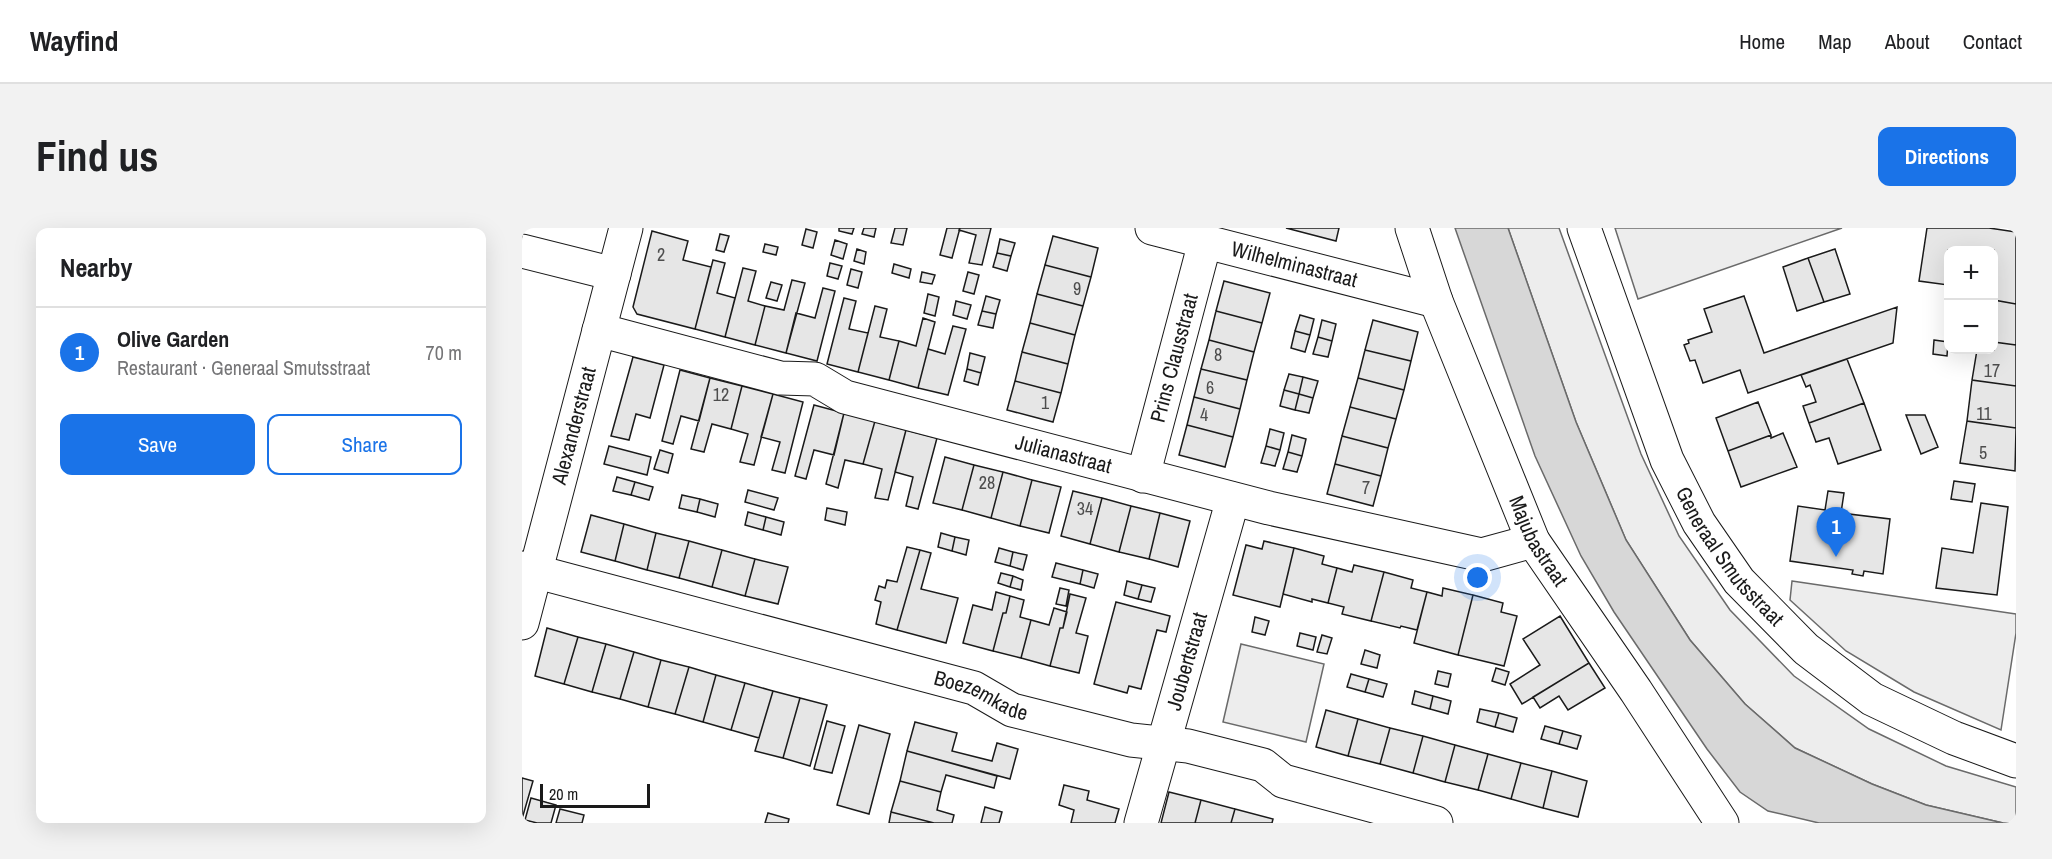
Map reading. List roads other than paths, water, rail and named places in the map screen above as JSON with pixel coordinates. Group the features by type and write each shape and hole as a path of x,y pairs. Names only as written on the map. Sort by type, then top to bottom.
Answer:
{"street":[{"name":"Alexanderstraat","path":"522,623 529,570 599,330 626,228"},
{"name":"Wilhelminastraat","path":"1152,228 1436,301"},
{"name":"Majubastraat","path":"1412,228 1436,301 1533,542 1722,823"},
{"name":"Generaal Smutsstraat","path":"1584,228 1667,460 1699,523 1739,581 1806,649 1872,699 1954,738 2016,761"},
{"name":"Prins Clausstraat","path":"1143,476 1205,242"},
{"path":"522,251 614,274"},
{"name":"Julianastraat","path":"599,330 780,378 815,379 845,397 1269,508 1482,555 1533,542"},
{"name":"Joubertstraat","path":"1141,823 1233,499"},
{"name":"Boezemkade","path":"529,570 974,688 1012,710 1131,740 1188,746 1263,765 1283,781 1436,823"}],"place":[{"name":"Olive Garden","path":"1836,557"}]}
